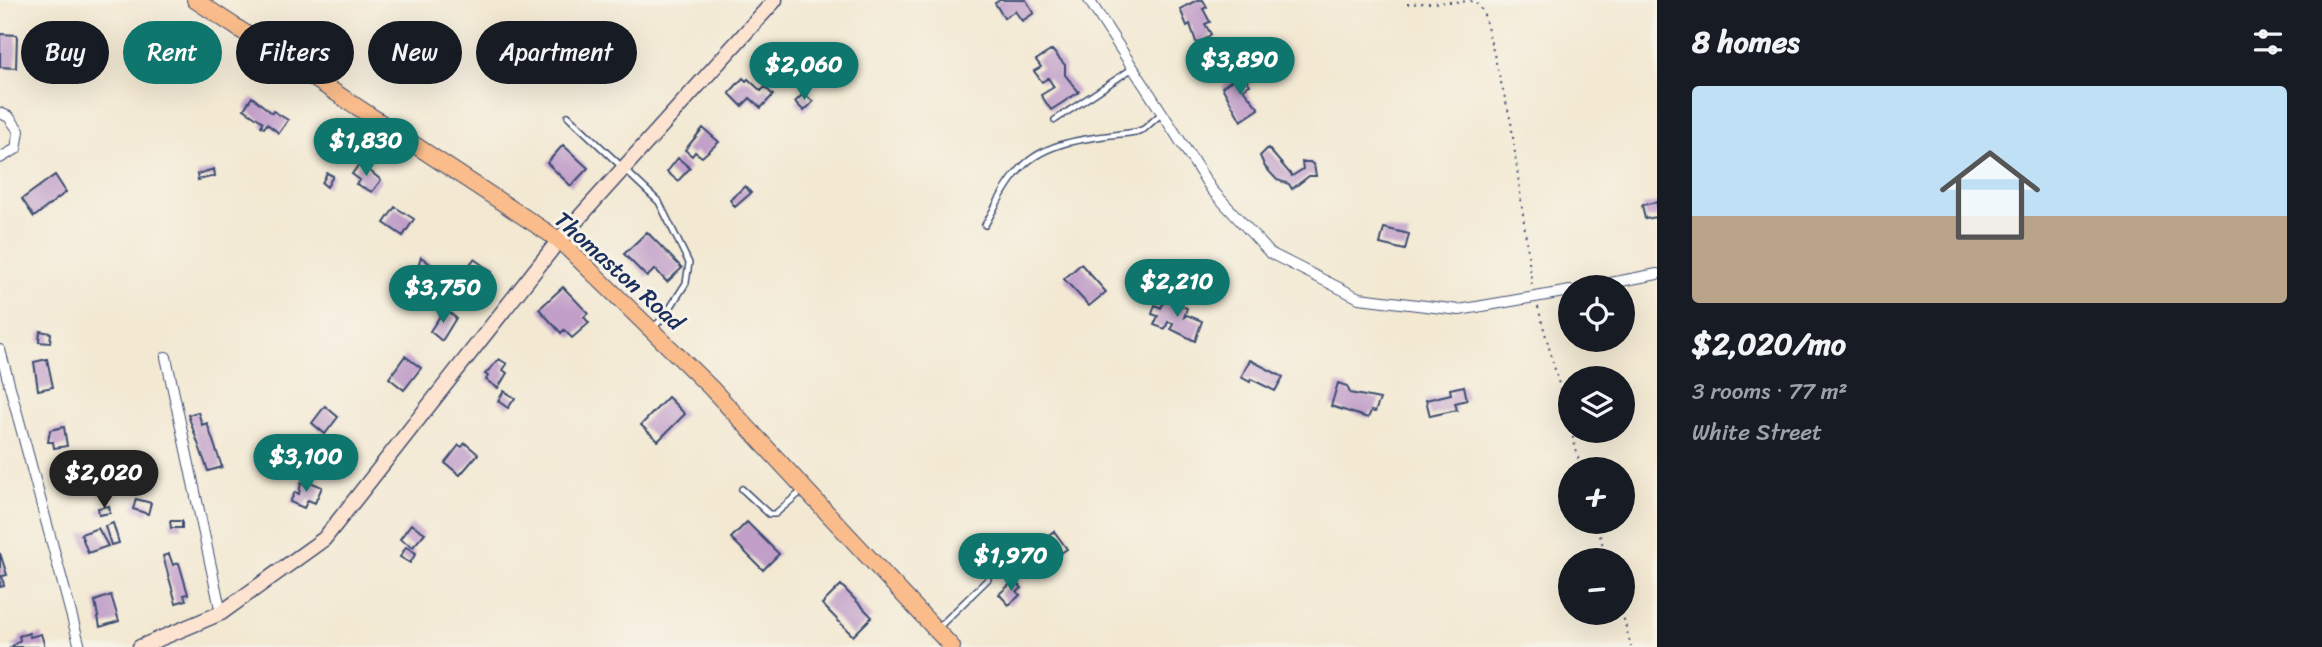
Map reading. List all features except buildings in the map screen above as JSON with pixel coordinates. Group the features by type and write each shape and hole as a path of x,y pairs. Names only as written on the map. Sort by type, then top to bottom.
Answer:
{"main road":[{"name":"Thomaston Road","path":"195,0 559,240 710,387 952,647"},
{"path":"140,647 221,613 324,539 559,240 772,1"}],"street":[{"path":"1089,0 1212,190 1270,253 1359,298 1460,310 1558,293"},
{"path":"0,113 16,123 19,140 9,155 0,158"},
{"path":"1635,278 1657,274"},
{"path":"0,350 80,647"},
{"path":"166,357 221,613"}],"lane":[{"path":"1055,120 1133,68"},
{"path":"985,225 1016,173 1036,155 1080,139 1136,132 1144,129 1162,113"},
{"path":"568,117 621,170 659,202 689,263 686,283 665,316 652,330"},
{"path":"742,489 766,512 775,514 804,489"},
{"path":"935,630 988,579"}],"path":[{"path":"1407,4 1474,1 1483,11 1511,122 1536,297 1558,380"},
{"path":"1625,625 1631,647"}]}
